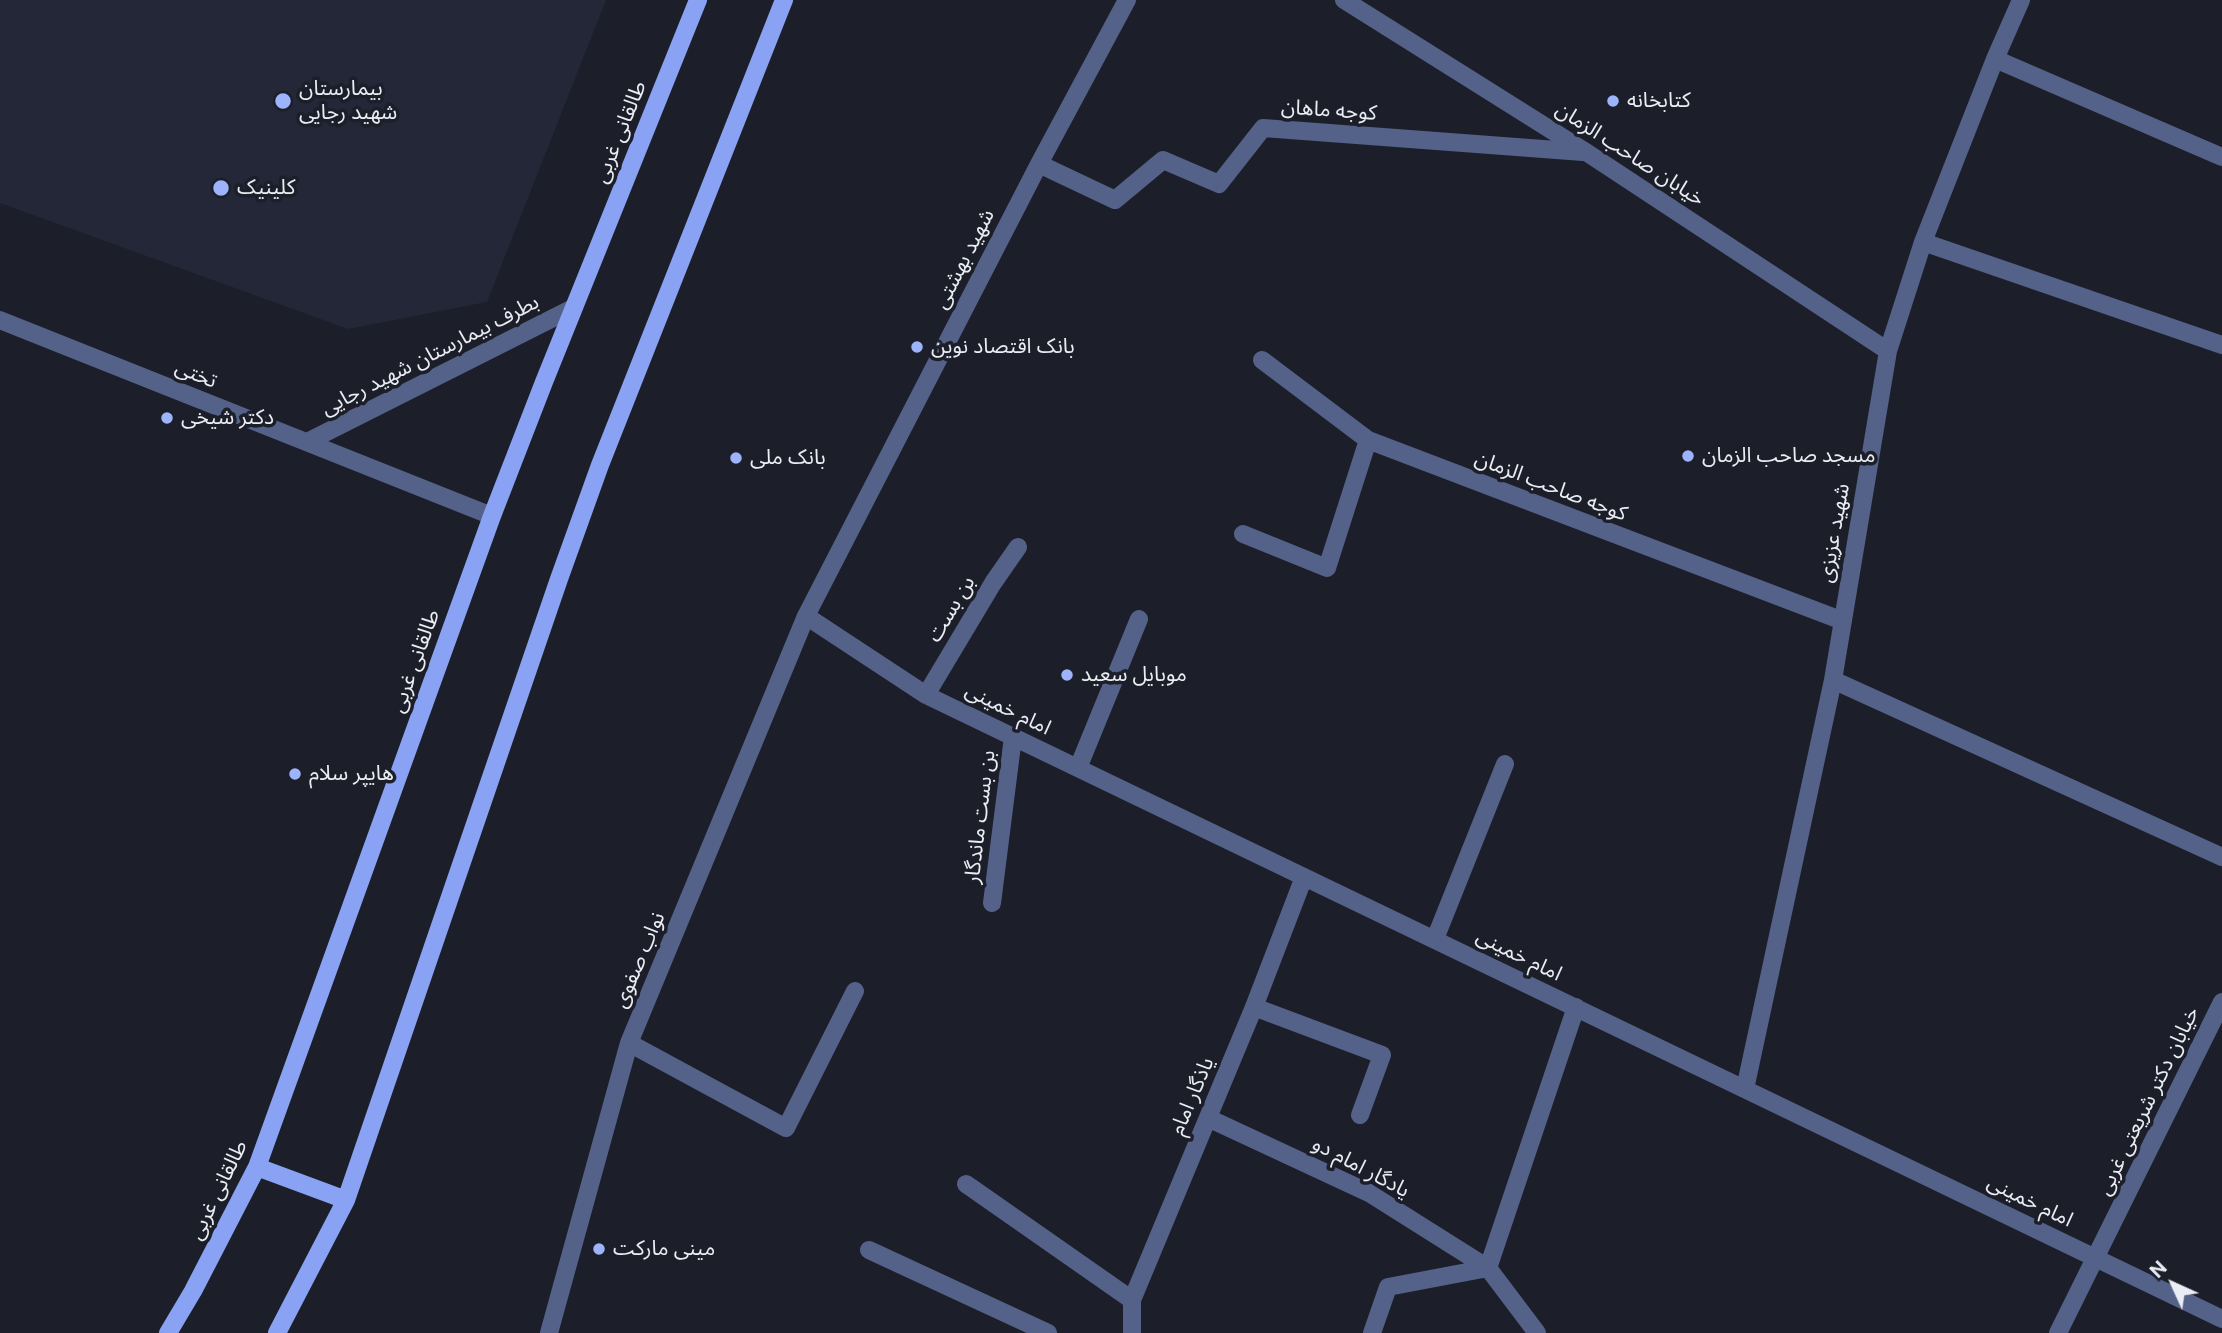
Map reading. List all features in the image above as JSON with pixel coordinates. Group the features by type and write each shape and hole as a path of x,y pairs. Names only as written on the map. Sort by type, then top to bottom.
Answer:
{"main road":[{"name":"طالقانی غربی","path":"167,1333 193,1292 257,1167 492,516 698,0"},
{"path":"277,1333 346,1200 600,465 783,0"},
{"path":"257,1167 346,1200"}],"street":[{"name":"شهید بهشتی","path":"806,615 1039,164 1127,0"},
{"name":"خیابان صاحب الزمان","path":"1344,0 1586,152 1888,351"},
{"name":"شهید عزیزی","path":"1745,1089 1833,680 1888,351 1923,242 2021,0"},
{"path":"1995,59 2222,157"},
{"name":"کوجه ماهان","path":"1039,164 1115,200 1163,160 1219,184 1263,128 1586,152"},
{"path":"1923,242 2222,345"},
{"name":"بطرف بیمارستان شهید رجایی","path":"307,442 573,308"},
{"name":"تختی","path":"0,320 492,516"},
{"name":"کوجه صاحب الزمان","path":"1262,360 1368,440 1843,621"},
{"path":"1243,534 1327,568 1368,440"},
{"name":"بن بست","path":"926,695 993,583 1018,547"},
{"name":"امام خمینی","path":"806,615 926,695 2222,1319"},
{"name":"نواب صفوی","path":"549,1333 629,1042 806,615"},
{"path":"1078,768 1139,619"},
{"path":"1833,680 2222,857"},
{"name":"بن بست ماندگار","path":"992,903 1013,737"},
{"path":"1435,939 1505,764"},
{"name":"یاذگار امام","path":"1132,1333 1132,1300 1254,1007 1304,877"},
{"path":"629,1042 786,1128 855,991"},
{"name":"خیابان دکتر شریعتی غربی","path":"2058,1333 2222,1002"},
{"path":"1254,1007 1382,1055 1360,1115"},
{"path":"1488,1268 1576,1007"},
{"name":"یادگار امام دو","path":"1208,1118 1369,1193 1488,1268"},
{"path":"967,1184 1132,1300"},
{"path":"869,1250 1048,1333"},
{"path":"1372,1333 1388,1287 1488,1268"},
{"path":"1488,1268 1537,1333"}],"shaded area":[{"name":"بیمارستان شهید رجایی","path":"0,0 606,0 487,302 348,329 0,203"}],"place":[{"name":"بیمارستان شهید رجایی","path":"283,101"},
{"name":"کتابخانه","path":"1613,101"},
{"name":"کلینیک","path":"221,188"},
{"name":"بانک اقتصاد نوین","path":"917,347"},
{"name":"دکتر شیخی","path":"167,418"},
{"name":"مسجد صاحب الزمان","path":"1688,456"},
{"name":"بانک ملی","path":"736,458"},
{"name":"موبایل سعید","path":"1067,675"},
{"name":"هایپر سلام","path":"295,774"},
{"name":"مینی مارکت","path":"599,1249"}]}
